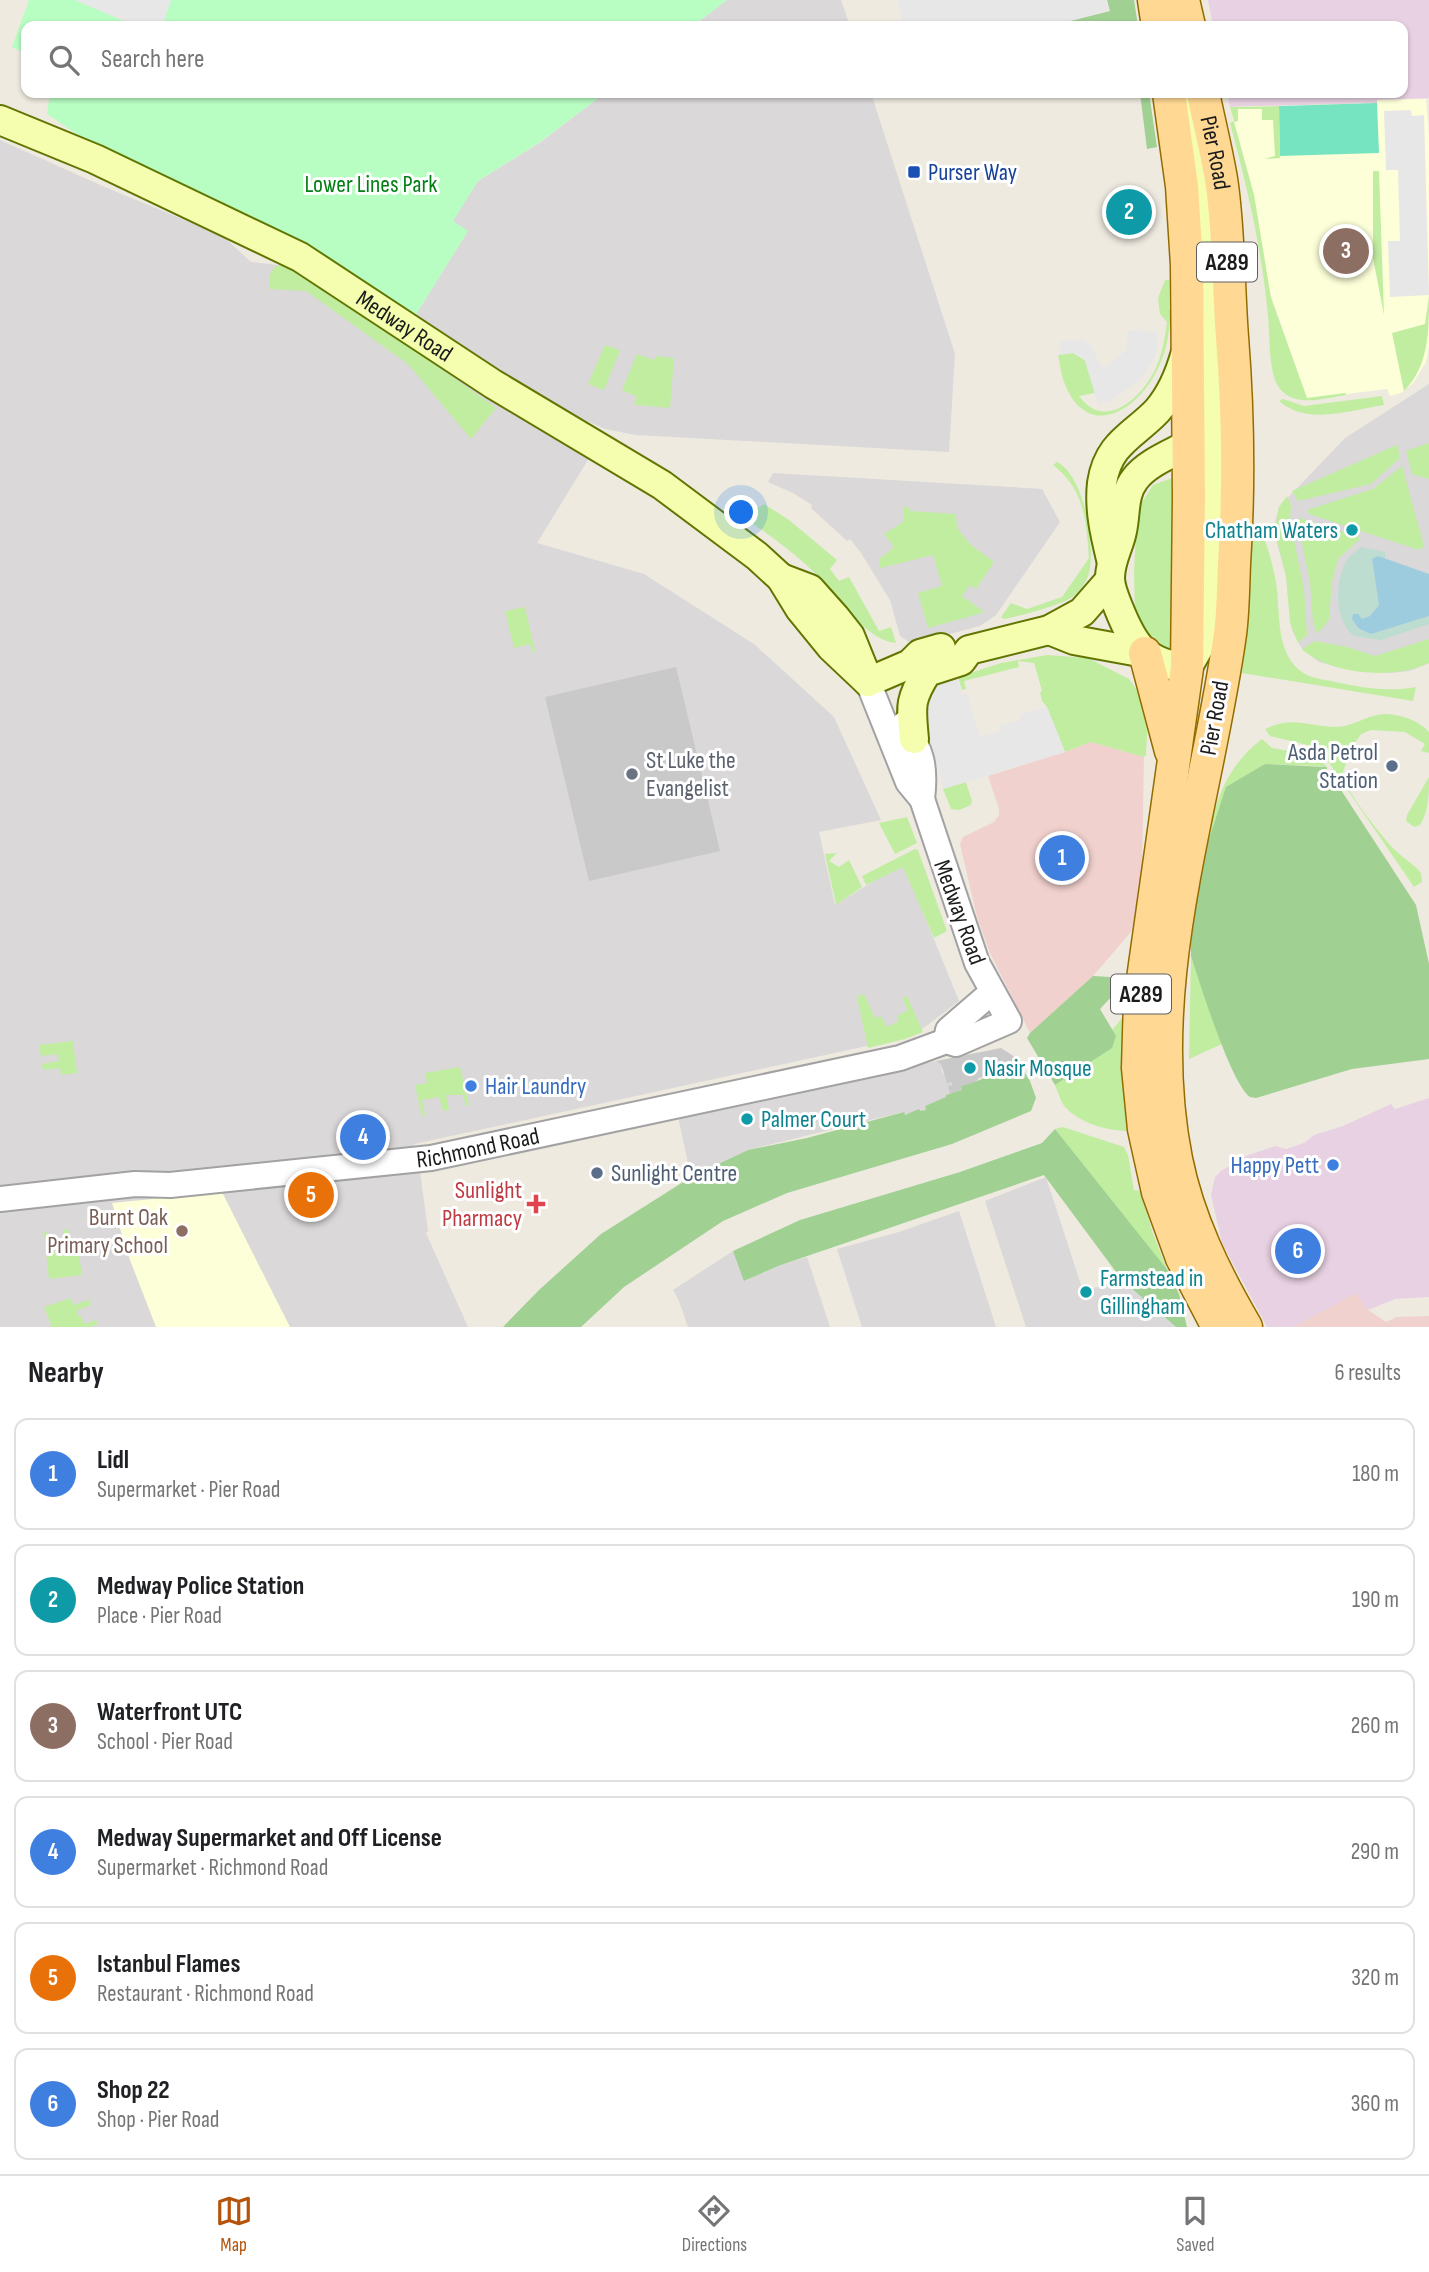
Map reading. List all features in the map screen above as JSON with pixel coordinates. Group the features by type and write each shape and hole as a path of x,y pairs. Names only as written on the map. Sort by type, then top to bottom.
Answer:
{"main road":[{"path":"1154,0 1157,21"},
{"name":"Pier Road","path":"1170,98 1185,226 1189,444 1187,668 1140,1000 1138,1068 1141,1109 1155,1179 1166,1215 1187,1270 1218,1327"},
{"path":"1187,348 1170,393 1158,409 1121,442 1106,468 1102,487 1102,516 1111,571 1130,636 1145,653 1165,665 1187,668 1207,629 1227,466 1193,98"},
{"name":"Pier Road","path":"1204,98 1221,181 1236,385 1227,466 1230,632 1219,707 1178,914 1168,994 1167,1094 1184,1189 1212,1264 1246,1327"},
{"name":"Medway Road","path":"0,120 95,159 300,257 493,384 662,485 757,555 781,578 800,609 831,647 868,682"},
{"path":"914,739 912,700 920,654 955,644 969,650 1049,630 1082,612 1111,571 1122,532 1127,496 1136,477 1158,460 1189,444 1227,466"},
{"name":"Medway Road","path":"781,578 810,589 850,636 868,682"},
{"path":"1049,630 1074,640 1145,653"},
{"path":"850,636 871,649 919,668"},
{"path":"1145,653 1173,760"},
{"path":"868,682 919,668"}],"street":[{"name":"Medway Road","path":"868,682 898,715 914,739 925,774 922,799"},
{"name":"Medway Road","path":"868,682 908,782 922,799 977,963 1009,1021"},
{"path":"946,1041 948,1030 992,992"},
{"name":"Richmond Road","path":"0,1199 135,1184 170,1185 431,1158 900,1058 946,1041 956,1044 1009,1021"}],"shaded area":[{"path":"75,0 171,0 164,21 124,21"},
{"path":"727,0 841,0 848,21 700,21"},
{"path":"897,0 1107,0 1110,11 1070,21 903,21"},
{"path":"1208,0 1429,0 1429,98 1378,100 1377,103 1230,107 1228,98 1408,98 1408,21 1212,21"},
{"path":"598,98 873,98 955,354 949,452 636,435 605,429 574,415 497,371 415,316 468,231 452,221 478,181 541,142"},
{"path":"1426,99 1429,134 1429,346 1426,362 1413,383 1401,393 1390,396 1387,389 1307,399 1270,293 1254,195 1230,107"},
{"path":"1411,110 1412,116 1424,115 1429,295 1390,297 1388,241 1400,241 1398,170 1386,170 1384,111"},
{"path":"0,140 228,238 227,240 251,262 286,266 591,455 537,543 644,574 754,644 834,717 881,820 819,832 835,905 903,863 959,1001 913,1036 414,1144 420,1171 428,1231 426,1233 468,1327 0,1327"},
{"path":"1141,329 1142,332 1156,331 1158,345 1154,359 1139,381 1110,401 1098,404 1084,358 1073,353 1058,355 1061,341 1083,340 1091,346 1101,366 1107,367 1127,349 1127,332"},
{"name":"Chatham Waters","path":"1429,384 1429,663 1410,671 1390,673 1319,662 1302,649 1292,630 1286,576 1275,536 1279,507 1345,438"},
{"path":"773,473 1042,489 1060,522 996,615 980,626 912,644 900,636 890,600 850,539 847,541 811,508 812,505 768,482"},
{"path":"1361,547 1385,552 1385,559 1378,556 1372,559 1379,605 1370,616 1362,619 1355,613 1352,619 1359,630 1371,634 1429,616 1429,624 1381,640 1354,636 1347,629 1340,610 1338,588 1343,567"},
{"name":"St Luke the Evangelist","path":"676,667 720,851 589,881 545,697"},
{"path":"956,678 961,695 967,693 980,737 1000,731 999,726 1021,720 1020,715 1047,707 1065,752 943,789 924,712 930,692 943,682"},
{"path":"1091,742 1144,757 1139,900 1131,932 1093,976 1030,1033 990,953 977,917 960,844 963,837 994,822 999,815 988,776"},
{"name":"Nasir Mosque","path":"1001,1048 1015,1057 992,1075 961,1086 962,1090 950,1094 948,1086 952,1085 951,1082 947,1083 941,1064 936,1061"},
{"path":"936,1061 941,1063 942,1072 952,1085 949,1086 950,1094 946,1095 947,1097 925,1106 926,1110 905,1115 903,1112 748,1150 691,1177 678,1117"},
{"path":"1429,1098 1429,1297 1395,1299 1368,1310 1356,1293 1294,1327 1267,1327 1222,1243 1211,1195 1215,1177 1246,1156 1275,1146 1286,1149 1304,1143 1314,1135 1343,1126 1391,1104 1395,1109"},
{"path":"1046,1177 1083,1291 1122,1280 1176,1327 1026,1327 985,1201"},
{"name":"Burnt Oak Primary School","path":"222,1192 290,1327 156,1327 112,1203"},
{"path":"959,1211 996,1327 862,1327 837,1249 899,1232"},
{"path":"733,1251 745,1281 777,1266 807,1257 830,1327 688,1327 673,1290"},
{"path":"1356,1293 1368,1310 1386,1322 1397,1317 1429,1316 1429,1327 1294,1327"}],"green space":[{"path":"29,0 75,0 124,21 21,21"},
{"path":"171,0 727,0 700,21 164,21"},
{"path":"1107,0 1134,0 1137,21 1070,21 1109,11"},
{"path":"21,22 21,52 12,47"},
{"name":"Lower Lines Park","path":"49,98 598,98 540,142 478,181 453,221 468,231 415,316 266,224 75,133 47,114"},
{"path":"1141,98 1150,98 1157,147 1147,149"},
{"path":"1377,103 1379,153 1280,156 1279,106"},
{"path":"1279,106 1280,158 1264,159 1275,156 1273,120 1262,120 1262,109 1238,109 1238,121 1234,122 1254,195 1271,298 1307,398 1346,395 1311,400 1294,398 1280,389 1273,374 1262,267 1248,194 1230,123 1234,121 1230,107"},
{"path":"1373,171 1379,171 1384,315 1373,258"},
{"path":"275,266 286,266 370,318 496,408 471,439 408,364 306,291 269,289 269,276"},
{"path":"1165,280 1169,280 1169,331 1163,358 1152,380 1128,406 1114,413 1100,416 1087,412 1074,401 1064,382 1058,355 1073,353 1086,361 1095,393 1079,396 1089,406 1100,411 1111,411 1132,400 1149,381 1161,352 1167,322 1160,314 1158,298"},
{"path":"1429,296 1428,335 1423,359 1404,391 1392,333 1425,324"},
{"path":"605,345 620,350 604,390 588,384"},
{"path":"637,354 654,360 656,356 674,358 670,408 636,405 634,404 637,397 622,390"},
{"path":"1382,396 1384,405 1316,415 1290,409 1279,401 1283,399 1304,406"},
{"path":"1429,443 1429,479 1412,474 1406,451"},
{"path":"1397,445 1400,458 1371,484 1298,501 1292,491"},
{"path":"1057,462 1074,481 1086,512 1091,546 1088,576 1070,599 1041,610 1003,619 1001,617 1011,603 1027,609 1062,597 1089,558 1085,518 1078,495 1053,465"},
{"path":"1402,466 1424,546 1419,550 1309,514 1307,510 1373,489"},
{"path":"1175,477 1172,646 1166,649 1148,639 1135,615 1134,572 1137,516 1141,504 1153,485"},
{"path":"1287,496 1291,506 1290,521 1304,589 1307,635 1298,643 1290,623 1286,576 1275,532 1279,507"},
{"path":"764,504 789,520 837,560 830,569 839,581 849,577 879,631 891,627 896,643 884,640 862,625 807,566 750,522 748,514"},
{"path":"904,507 910,507 910,511 956,514 957,528 971,545 994,562 976,589 970,585 962,596 983,611 982,613 928,628 918,593 942,586 933,555 880,568 879,559 894,547 884,534 903,522"},
{"path":"1300,518 1361,538 1338,559 1332,581 1329,620 1317,634 1298,523"},
{"path":"1259,535 1263,536 1274,570 1281,633 1288,656 1295,666 1312,677 1356,686 1386,689 1416,687 1413,701 1242,673 1252,541"},
{"path":"525,607 535,651 532,652 530,644 514,648 505,611"},
{"path":"1429,639 1429,663 1399,672 1363,672 1329,665 1302,649 1315,641 1375,656"},
{"path":"1047,655 1088,658 1129,679 1144,700 1148,716 1144,757 1091,742 1065,752 1042,701 1034,663 1018,661 1019,667 964,681 966,689 962,690 958,677 1001,663"},
{"path":"1386,714 1409,719 1425,728 1429,732 1429,753 1421,751 1425,744 1405,732 1371,730 1361,734 1350,750 1343,746 1339,754 1347,760 1342,775 1374,826 1396,851 1421,873 1422,882 1414,887 1323,754 1316,747 1270,736 1265,729 1293,722 1337,727"},
{"path":"1262,739 1272,748 1317,756 1328,768 1265,764 1199,870 1213,815 1226,782 1235,766"},
{"path":"1265,764 1326,767 1416,905 1429,964 1429,1059 1352,1069 1256,1098 1250,1097 1242,1088 1217,1032 1191,956 1191,945 1199,870 1226,787"},
{"path":"1429,777 1425,814 1420,825 1414,827 1406,821 1407,815"},
{"path":"966,782 971,805 959,810 951,809 943,789"},
{"path":"907,817 917,843 895,854 879,823"},
{"path":"915,849 918,850 947,931 934,938 903,867 866,885 862,876"},
{"path":"837,853 829,861 839,867 849,860 862,887 836,905 825,854"},
{"path":"1191,956 1222,1044 1189,1059"},
{"path":"1093,976 1110,977 1125,982 1100,1009 1116,1036 1112,1048 1055,1085 1027,1038"},
{"path":"864,994 875,1018 881,1016 887,1027 899,1021 897,1016 908,1010 902,998 907,996 923,1032 868,1048 857,997"},
{"path":"1123,1017 1129,1131 1113,1130 1080,1119 1065,1107 1055,1085 1111,1048 1116,1036 1112,1030"},
{"path":"73,1041 77,1073 61,1075 60,1068 43,1070 42,1064 59,1061 58,1054 41,1056 39,1045"},
{"path":"1015,1057 1030,1081 1036,1098 1031,1111 952,1144 787,1193 723,1221 624,1287 581,1327 503,1327 601,1234 691,1177 748,1150 807,1138 904,1112 905,1115 919,1109 926,1110 925,1106 962,1090 961,1086 989,1075"},
{"path":"460,1067 469,1105 466,1106 463,1095 446,1095 449,1110 443,1111 439,1097 422,1100 425,1115 422,1116 415,1085 427,1083 425,1073"},
{"path":"1063,1127 1124,1147 1134,1190 1141,1191 1152,1231 1168,1272 1055,1129"},
{"path":"1055,1129 1169,1272 1179,1294 1187,1327 1176,1327 1122,1280 1044,1175 778,1266 744,1281 733,1251 800,1220 960,1172 1042,1143"},
{"path":"68,1229 72,1253 77,1252 78,1247 82,1275 49,1279 44,1233 47,1232 49,1252 60,1251 60,1244 65,1244 63,1230"},
{"path":"71,1298 73,1305 89,1300 91,1305 77,1310 78,1316 81,1316 84,1324 96,1320 98,1324 90,1327 52,1327 44,1307"}],"water":[{"path":"1378,556 1429,574 1429,616 1371,634 1359,629 1352,619 1353,614 1358,614 1362,619 1370,616 1379,605 1372,559"}],"place":[{"name":"Purser Way","path":"914,172"},
{"name":"Medway Police Station","path":"1129,212"},
{"name":"Waterfront UTC","path":"1346,251"},
{"name":"Chatham Waters","path":"1352,530"},
{"name":"Asda Petrol Station","path":"1392,766"},
{"name":"St Luke the Evangelist","path":"632,774"},
{"name":"Lidl","path":"1062,858"},
{"name":"Nasir Mosque","path":"970,1068"},
{"name":"Hair Laundry","path":"471,1086"},
{"name":"Palmer Court","path":"747,1119"},
{"name":"Medway Supermarket and Off License","path":"363,1137"},
{"name":"Happy Pett","path":"1333,1165"},
{"name":"Sunlight Centre","path":"597,1173"},
{"name":"Istanbul Flames","path":"311,1195"},
{"name":"Sunlight Pharmacy","path":"536,1204"},
{"name":"Burnt Oak Primary School","path":"182,1231"},
{"name":"Shop 22","path":"1298,1251"},
{"name":"Farmstead in Gillingham","path":"1086,1292"}]}
